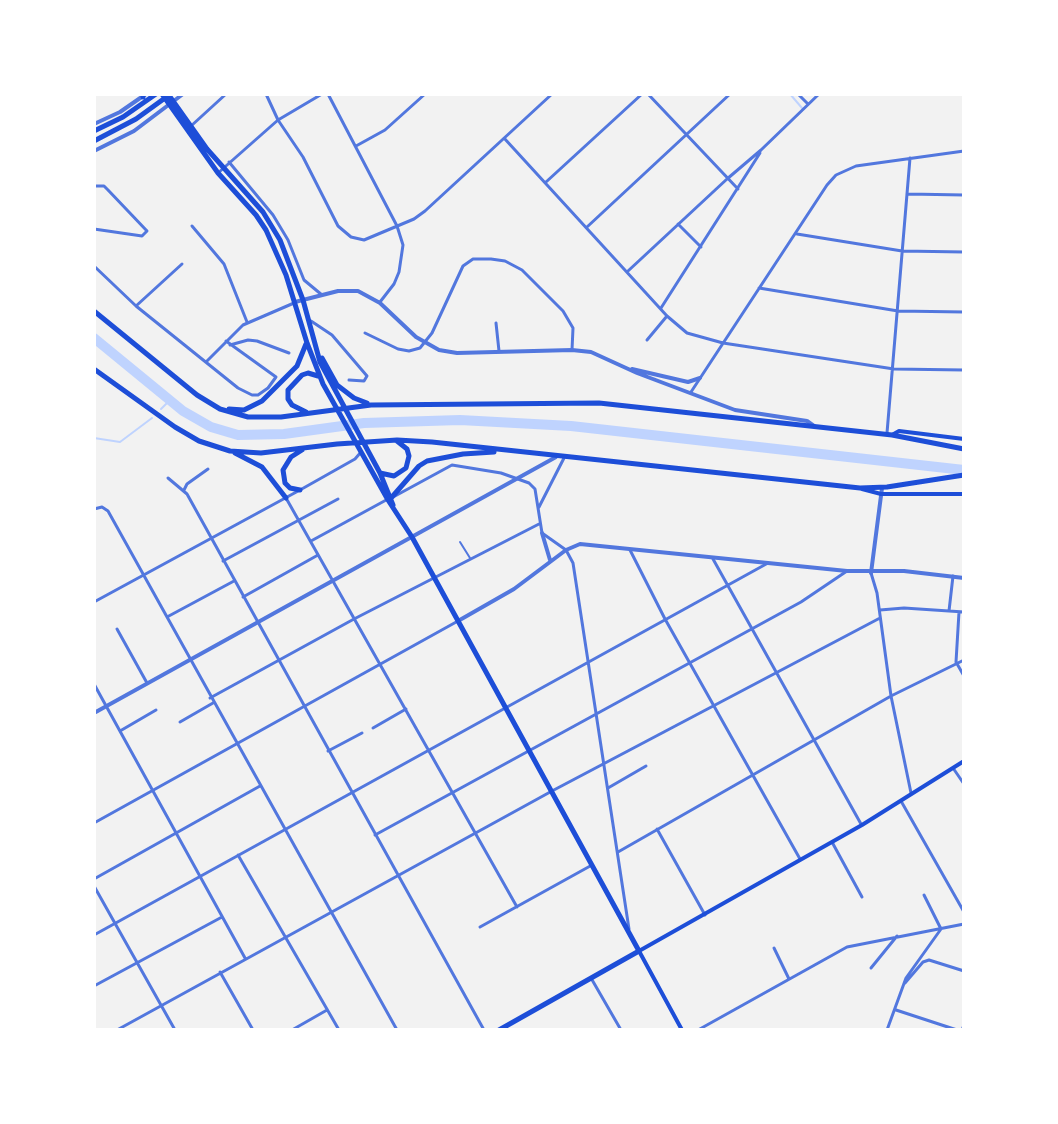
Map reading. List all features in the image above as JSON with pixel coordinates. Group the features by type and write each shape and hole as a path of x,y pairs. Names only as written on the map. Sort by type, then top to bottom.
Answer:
{"main road":[{"path":"165,95 266,230 277,251 311,343 361,449 380,473 391,501"},
{"path":"94,131 165,95"},
{"path":"94,141 136,119 165,95"},
{"path":"171,104 191,126 220,171 263,212 273,228 303,300 323,384 412,537 682,1030"},
{"path":"94,311 197,395 220,409 248,417 371,405 599,403 890,435 964,449"},
{"path":"311,343 337,385 354,398 371,405"},
{"path":"220,409 244,410 262,401 297,366 311,343"},
{"path":"94,369 175,427 199,441 230,451 262,467 286,498"},
{"path":"311,413 292,405 288,390 302,375 308,373 320,377"},
{"path":"890,435 899,431 964,439"},
{"path":"230,451 261,453 397,440 432,442 860,488 964,494"},
{"path":"380,473 394,476 406,468 407,449 397,440"},
{"path":"300,490 290,488 285,483 283,470 291,457 308,447"},
{"path":"391,501 419,466 427,461 504,451"},
{"path":"883,490 964,475"},
{"path":"499,1030 862,825 964,761"}],"street":[{"path":"94,151 134,131 183,94"},
{"path":"191,126 226,94"},
{"path":"266,94 344,233 358,240 397,226 425,211 552,94"},
{"path":"220,171 278,120 322,94"},
{"path":"328,94 397,226 403,245 399,272 380,303"},
{"path":"356,146 385,130 425,94"},
{"path":"546,182 642,94"},
{"path":"648,94 738,189"},
{"path":"587,227 730,94"},
{"path":"798,94 808,104"},
{"path":"628,271 819,94"},
{"path":"94,124 120,112 144,95"},
{"path":"504,138 667,316 687,333 723,343 894,369 964,370"},
{"path":"661,308 761,150"},
{"path":"691,392 836,175 856,166 964,151"},
{"path":"890,435 910,158"},
{"path":"229,162 273,215 288,240 304,280 322,295"},
{"path":"94,186 104,186 147,231 142,236 94,229"},
{"path":"908,194 964,195"},
{"path":"678,224 701,247"},
{"path":"192,226 224,264 247,322"},
{"path":"795,234 902,251 964,252"},
{"path":"365,333 398,349 416,350 425,343 463,266 473,259 491,259 505,261 522,270 563,311 573,328 572,350"},
{"path":"136,306 182,264"},
{"path":"94,266 136,306 238,388 252,395 268,388 275,379 274,375 226,341"},
{"path":"759,288 898,311 964,312"},
{"path":"206,362 247,322 295,302 358,291 380,303 425,343 457,353 591,352 624,368 735,410 807,421 814,426"},
{"path":"647,340 667,316"},
{"path":"307,317 332,335 367,376 364,381 349,380"},
{"path":"496,323 499,351"},
{"path":"311,343 324,331"},
{"path":"230,345 240,341 257,341 289,353"},
{"path":"624,368 688,382 700,378"},
{"path":"94,602 355,459 361,449"},
{"path":"94,713 556,457"},
{"path":"537,511 564,458"},
{"path":"311,541 391,501 452,465 501,473 529,483 535,489 539,524 550,560"},
{"path":"184,490 187,484 208,469"},
{"path":"168,478 184,490 484,1030"},
{"path":"883,490 871,573 911,795"},
{"path":"286,498 517,907"},
{"path":"223,561 338,499"},
{"path":"94,509 102,507 108,511 397,1030"},
{"path":"180,722 212,700 354,619 539,524"},
{"path":"542,533 566,550 573,563 629,932"},
{"path":"94,823 514,589 566,550 588,544 713,559 871,573 904,571 964,578"},
{"path":"630,550 665,619 800,859"},
{"path":"243,597 318,555"},
{"path":"713,559 862,825"},
{"path":"94,935 768,563"},
{"path":"374,835 753,629 847,571"},
{"path":"949,611 953,576"},
{"path":"166,618 234,581"},
{"path":"880,610 904,608 962,612 956,662 964,676"},
{"path":"117,1030 552,791 880,618"},
{"path":"117,629 147,683"},
{"path":"617,853 891,696 964,660"},
{"path":"94,684 245,958"},
{"path":"373,728 406,709"},
{"path":"120,731 156,710"},
{"path":"328,751 362,733"},
{"path":"608,788 646,766"},
{"path":"953,768 964,784"},
{"path":"94,879 260,786"},
{"path":"901,801 964,912"},
{"path":"657,829 705,915"},
{"path":"832,842 862,897"},
{"path":"238,855 339,1030"},
{"path":"480,927 592,865"},
{"path":"94,886 175,1030"},
{"path":"924,895 941,929"},
{"path":"94,986 222,917"},
{"path":"698,1030 847,947 964,924"},
{"path":"887,1030 912,967 941,929"},
{"path":"871,968 897,936"},
{"path":"774,948 789,979"},
{"path":"902,986 926,961 964,971"},
{"path":"220,972 253,1030"},
{"path":"591,978 621,1030"},
{"path":"895,1009 961,1028"},
{"path":"292,1030 327,1010"}],"lane":[{"path":"460,542 471,559"}],"waterway":[{"path":"790,94 802,108"},
{"path":"94,338 183,411 211,427 238,435 284,434 364,423 460,420 571,426 964,470"},
{"path":"161,409 169,401"},
{"path":"94,438 120,442 152,418"}]}
